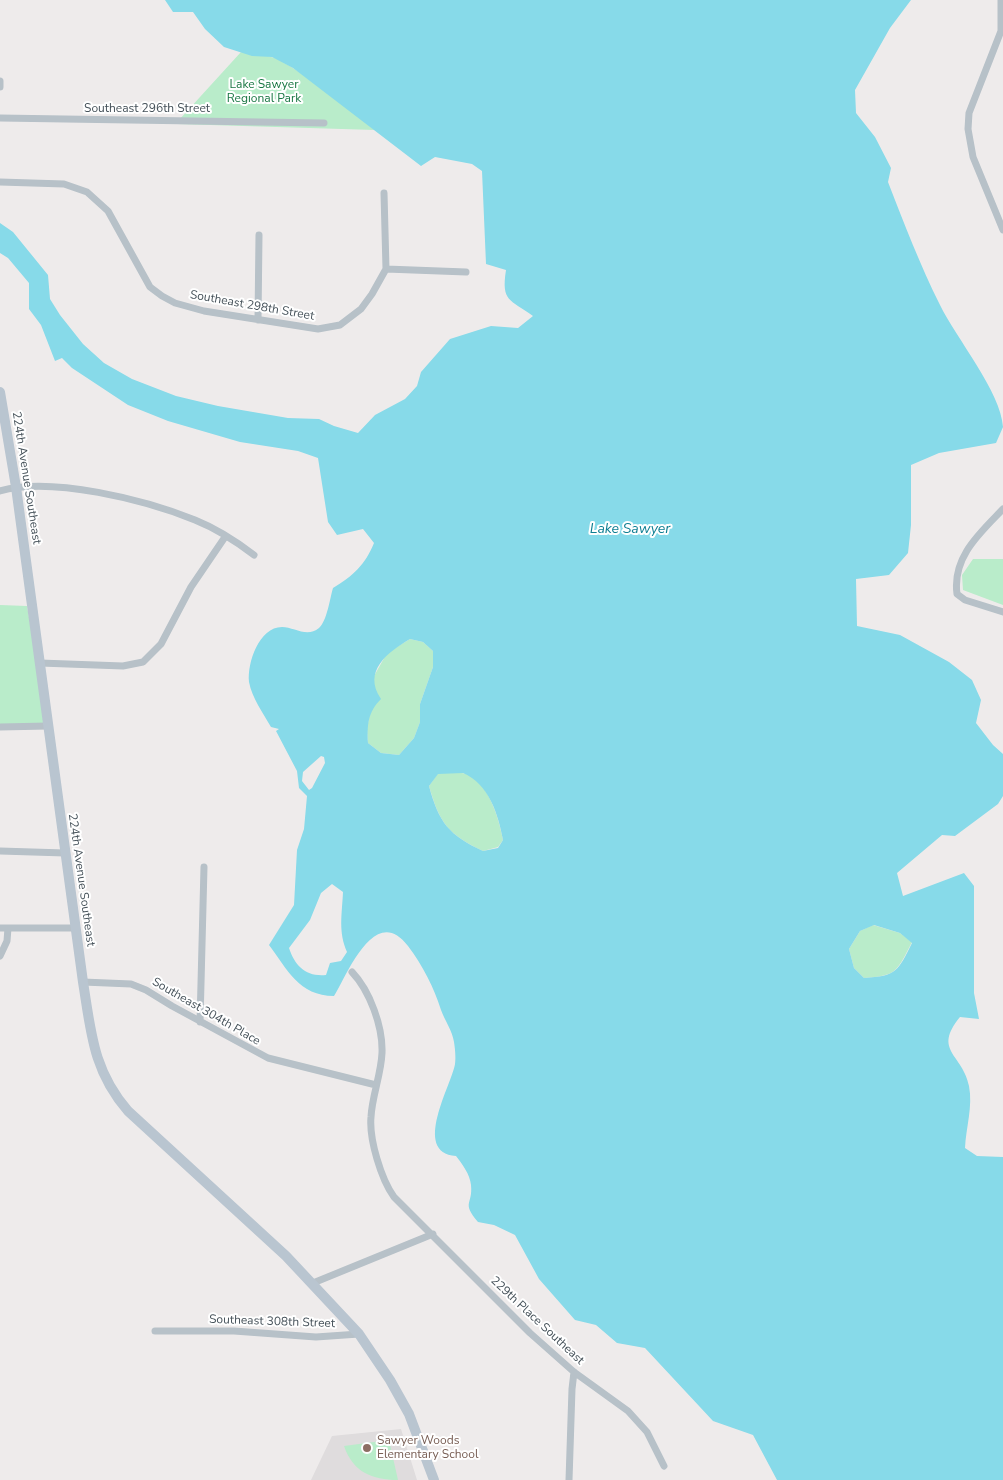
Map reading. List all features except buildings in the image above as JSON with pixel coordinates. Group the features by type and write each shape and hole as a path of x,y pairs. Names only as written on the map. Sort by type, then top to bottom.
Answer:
{"street":[{"path":"1001,0 1001,28 969,113 968,129 973,157 1003,230"},
{"path":"0,81 0,87"},
{"name":"Southeast 296th Street","path":"0,118 324,123"},
{"name":"Southeast 298th Street","path":"0,182 75,186 87,192 108,211 150,287 175,303 204,311 318,329 340,325 361,309 386,269"},
{"path":"384,192 386,269 466,272"},
{"path":"258,320 259,235"},
{"name":"224th Avenue Southeast","path":"0,392 16,486 75,928 94,1052 102,1072 116,1097 150,1133 260,1232 313,1283 359,1334 390,1380 409,1414 434,1480"},
{"path":"0,491 16,486 52,486 83,490 158,507 197,520 239,543 254,555"},
{"path":"1003,509 963,556 956,584 957,594 965,600 1003,612"},
{"path":"40,664 123,666 143,662 161,644 191,588 225,537"},
{"path":"0,728 48,726"},
{"path":"0,851 65,852"},
{"path":"200,1022 204,868"},
{"path":"0,956 7,941 4,928 75,928"},
{"name":"229th Place Southeast","path":"352,972 366,992 378,1024 382,1052 370,1118 386,1186 394,1197 433,1234 509,1313 574,1372 628,1411 648,1432 659,1451 664,1466"},
{"name":"Southeast 304th Place","path":"83,982 130,984 146,990 200,1022 268,1058 376,1085"},
{"path":"313,1283 433,1234"},
{"name":"Southeast 308th Street","path":"155,1331 234,1331 324,1337 359,1334"},
{"path":"569,1480 574,1372"}],"shaded area":[{"name":"Sawyer Woods Elementary School","path":"401,1429 417,1480 311,1480 332,1436"}],"green space":[{"name":"Lake Sawyer Regional Park","path":"241,52 271,57 293,68 340,101 375,130 177,124"},
{"path":"973,559 1003,559 1003,605 963,590 962,575"},
{"path":"0,605 27,606 48,726 0,725"},
{"path":"410,639 423,642 433,651 433,667 420,704 420,722 414,738 399,755 381,753 368,743 367,729 374,689 374,676 387,653"},
{"path":"438,773 462,773 471,776 485,790 495,810 503,840 498,847 483,851 461,839 447,826 437,810 429,786"},
{"path":"873,925 900,933 912,942 903,960 895,970 883,976 864,978 854,968 849,949 860,931"},
{"path":"389,1440 398,1480 389,1480 365,1473 353,1462 344,1446"}],"water":[{"name":"Lake Sawyer","path":"165,0 911,0 890,28 855,90 856,113 875,137 891,168 888,182 919,259 947,318 977,365 995,398 1003,427 996,443 939,453 911,465 911,525 908,553 889,575 856,579 857,626 900,635 949,662 972,680 981,700 976,723 993,745 1003,754 1003,796 998,804 955,836 942,835 897,873 903,896 964,873 974,886 974,993 979,1019 960,1017 952,1028 949,1045 966,1075 969,1086 970,1109 965,1148 977,1156 1003,1157 1003,1480 777,1480 753,1435 713,1421 645,1348 617,1343 596,1325 575,1320 539,1279 515,1235 494,1225 478,1222 470,1211 471,1185 467,1173 456,1156 443,1152 436,1143 435,1131 438,1116 455,1064 453,1038 428,977 408,946 396,935 384,932 374,937 354,959 334,996 322,995 312,991 295,980 269,945 294,905 297,850 304,829 307,796 299,788 297,771 276,731 279,729 271,727 253,694 249,682 252,656 261,639 274,629 287,627 310,632 319,628 326,615 333,588 358,569 367,558 374,543 363,529 337,535 328,522 318,458 298,451 240,442 168,421 128,405 72,368 62,358 55,361 41,325 29,309 29,283 8,258 0,253 0,223 13,232 48,275 50,299 60,315 83,344 104,363 132,379 176,396 218,406 288,418 319,419 334,426 358,433 375,415 405,399 417,386 421,372 450,339 491,326 518,328 533,316 509,299 506,294 506,270 486,264 482,171 472,164 435,157 421,166 293,68 272,57 252,56 224,47 205,29 193,12 173,12","holes":["410,639 423,642 433,651 433,667 420,704 420,722 414,738 399,755 381,753 368,743 369,719 373,709 381,699 374,680 376,671 380,663","321,756 324,757 325,763 312,788 309,790 302,781 303,772","463,773 480,784 491,801 498,820 503,840 498,848 483,851 462,839 447,826 437,810 429,786 438,774","332,884 343,892 342,937 347,952 341,961 330,963 326,975 313,974 302,969 294,960 289,948 310,920 321,893","874,925 900,933 912,943 895,970 883,976 875,977 864,978 854,968 849,949 860,931"]}],"place":[{"name":"Sawyer Woods Elementary School","path":"367,1448"}]}
